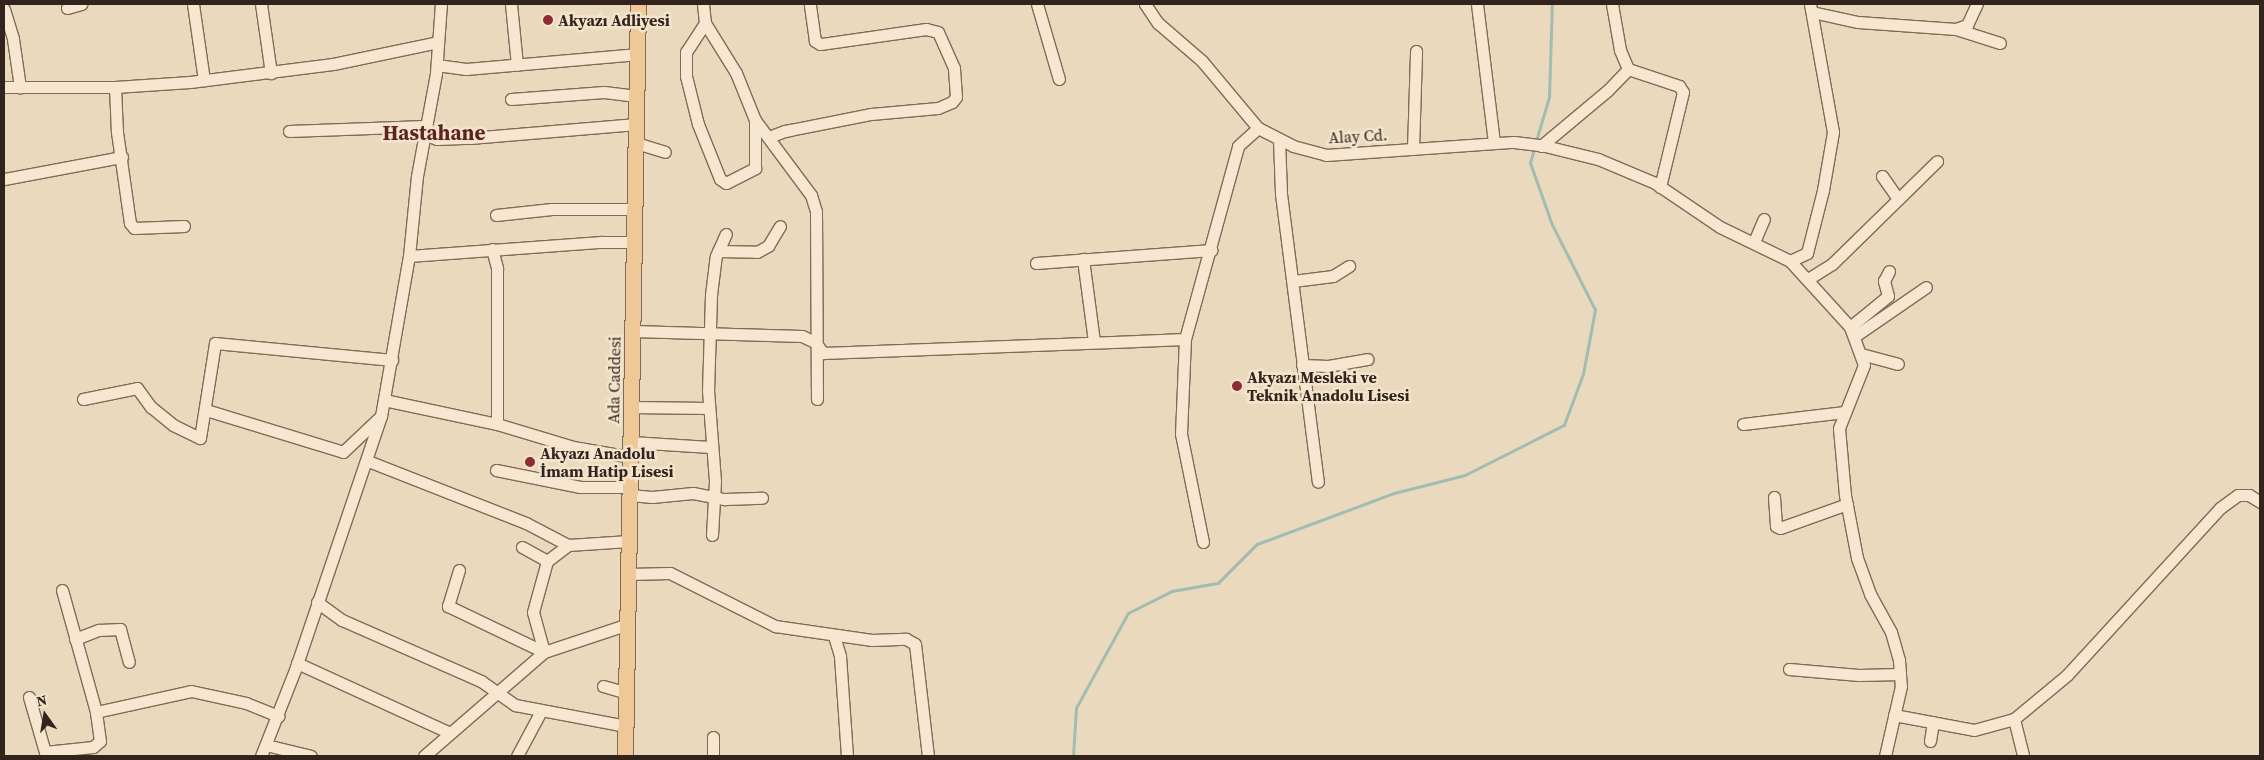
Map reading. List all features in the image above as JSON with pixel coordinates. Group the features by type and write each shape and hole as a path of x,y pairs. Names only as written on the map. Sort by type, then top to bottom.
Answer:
{"main road":[{"name":"Ada Caddesi","path":"626,756 638,4"}],"street":[{"path":"67,8 81,4"},
{"path":"193,4 204,80"},
{"path":"261,4 271,73"},
{"path":"261,756 278,716 368,461 381,416 409,256 424,130 437,65 441,4"},
{"path":"511,4 518,64"},
{"path":"703,4 705,23 736,73 756,120 811,194 816,211 817,399"},
{"path":"769,137 786,130 871,114 938,108 952,102 956,97 954,68 938,32 926,29 820,44 815,41 810,4"},
{"path":"1037,4 1060,79"},
{"name":"Alay Cd.","path":"1144,4 1158,23 1202,61 1258,128 1279,138 1326,155 1514,142 1543,146 1598,159 1660,187 1720,227 1790,260 1852,331"},
{"path":"1477,4 1494,143"},
{"path":"1612,4 1620,50 1628,70"},
{"path":"1956,29 1967,25 1977,4"},
{"path":"1790,260 1807,253 1823,190 1832,132 1811,8 1858,22 1956,29 2000,43"},
{"path":"4,9 13,39 20,87"},
{"path":"705,23 686,52 686,76 698,124 720,179 726,183 755,168 756,120"},
{"path":"4,87 115,87 204,80 271,73 438,42"},
{"path":"1413,149 1416,51"},
{"path":"437,65 466,69 638,54"},
{"path":"1543,146 1608,90 1628,70"},
{"path":"1628,70 1679,86 1683,92 1660,187"},
{"path":"115,87 130,223 134,228 184,226"},
{"path":"511,99 604,92 637,96"},
{"path":"289,131 424,130 437,139 636,124"},
{"path":"1203,542 1181,434 1184,339 1212,250 1238,146 1258,128"},
{"path":"1279,138 1281,194 1318,482"},
{"path":"636,143 665,152"},
{"path":"4,179 122,157"},
{"path":"1808,279 1832,264 1937,161"},
{"path":"1882,176 1898,199"},
{"path":"496,215 552,209 635,209"},
{"path":"1754,242 1764,219"},
{"path":"718,251 757,252 768,246 780,226"},
{"path":"712,535 712,496 715,481 710,446 709,408 711,295 718,251 726,234"},
{"path":"409,256 492,249 634,242"},
{"path":"492,249 497,268 497,424"},
{"path":"1036,263 1212,250"},
{"path":"1083,259 1094,341"},
{"path":"1293,281 1333,276 1349,266"},
{"path":"1852,331 1888,296 1884,281 1889,271"},
{"path":"1852,331 1926,287"},
{"path":"1852,331 1864,364 1839,428 1847,504 1857,558 1870,594 1891,632 1900,674 1894,716 1885,756"},
{"path":"633,332 802,336 824,353 868,353 1094,341 1184,339"},
{"path":"83,399 137,388 150,407 174,425 200,438 206,410 215,343 392,360"},
{"path":"1861,354 1898,364"},
{"path":"1302,365 1328,366 1367,359"},
{"path":"384,400 497,424 573,447 631,457"},
{"path":"631,408 709,408"},
{"path":"206,410 343,452 381,416"},
{"path":"1742,424 1844,412"},
{"path":"631,442 710,446"},
{"path":"368,461 526,523 568,545 629,541"},
{"path":"496,470 580,487 712,496 725,499 762,498"},
{"path":"1894,716 1974,730 2014,719 2067,676 2220,508 2238,495 2249,495 2260,502"},
{"path":"1774,497 1776,526 1780,528 1847,504"},
{"path":"544,652 533,612 547,561 568,545"},
{"path":"522,547 547,561"},
{"path":"459,570 448,606 544,652"},
{"path":"629,574 670,573 776,626 834,636 872,640 906,639 915,644 928,756"},
{"path":"29,698 45,752 93,747 100,741 96,712 62,590"},
{"path":"317,602 342,620 473,677 515,705 626,726"},
{"path":"424,756 448,732 544,652 628,624"},
{"path":"76,639 99,630 120,629 128,662"},
{"path":"834,636 840,656 847,756"},
{"path":"297,662 448,732"},
{"path":"1790,669 1859,675 1900,674"},
{"path":"603,686 627,693"},
{"path":"96,712 190,691 246,703 278,716"},
{"path":"517,756 541,711"},
{"path":"2014,719 2023,756"},
{"path":"1930,741 1934,722"},
{"path":"713,737 713,756"},
{"path":"266,745 311,756"}],"waterway":[{"path":"1536,141 1549,97 1552,4"},
{"path":"1073,756 1076,708 1128,613 1172,591 1218,583 1257,544 1394,493 1465,475 1564,425 1583,374 1595,310 1552,225 1530,163 1534,149"}],"place":[{"name":"Akyazı Adliyesi","path":"548,20"},
{"name":"Akyazı Mesleki ve Teknik Anadolu Lisesi","path":"1237,386"},
{"name":"Akyazı Anadolu İmam Hatip Lisesi","path":"530,462"}],"district":[{"name":"Hastahane","path":"434,133"}]}
